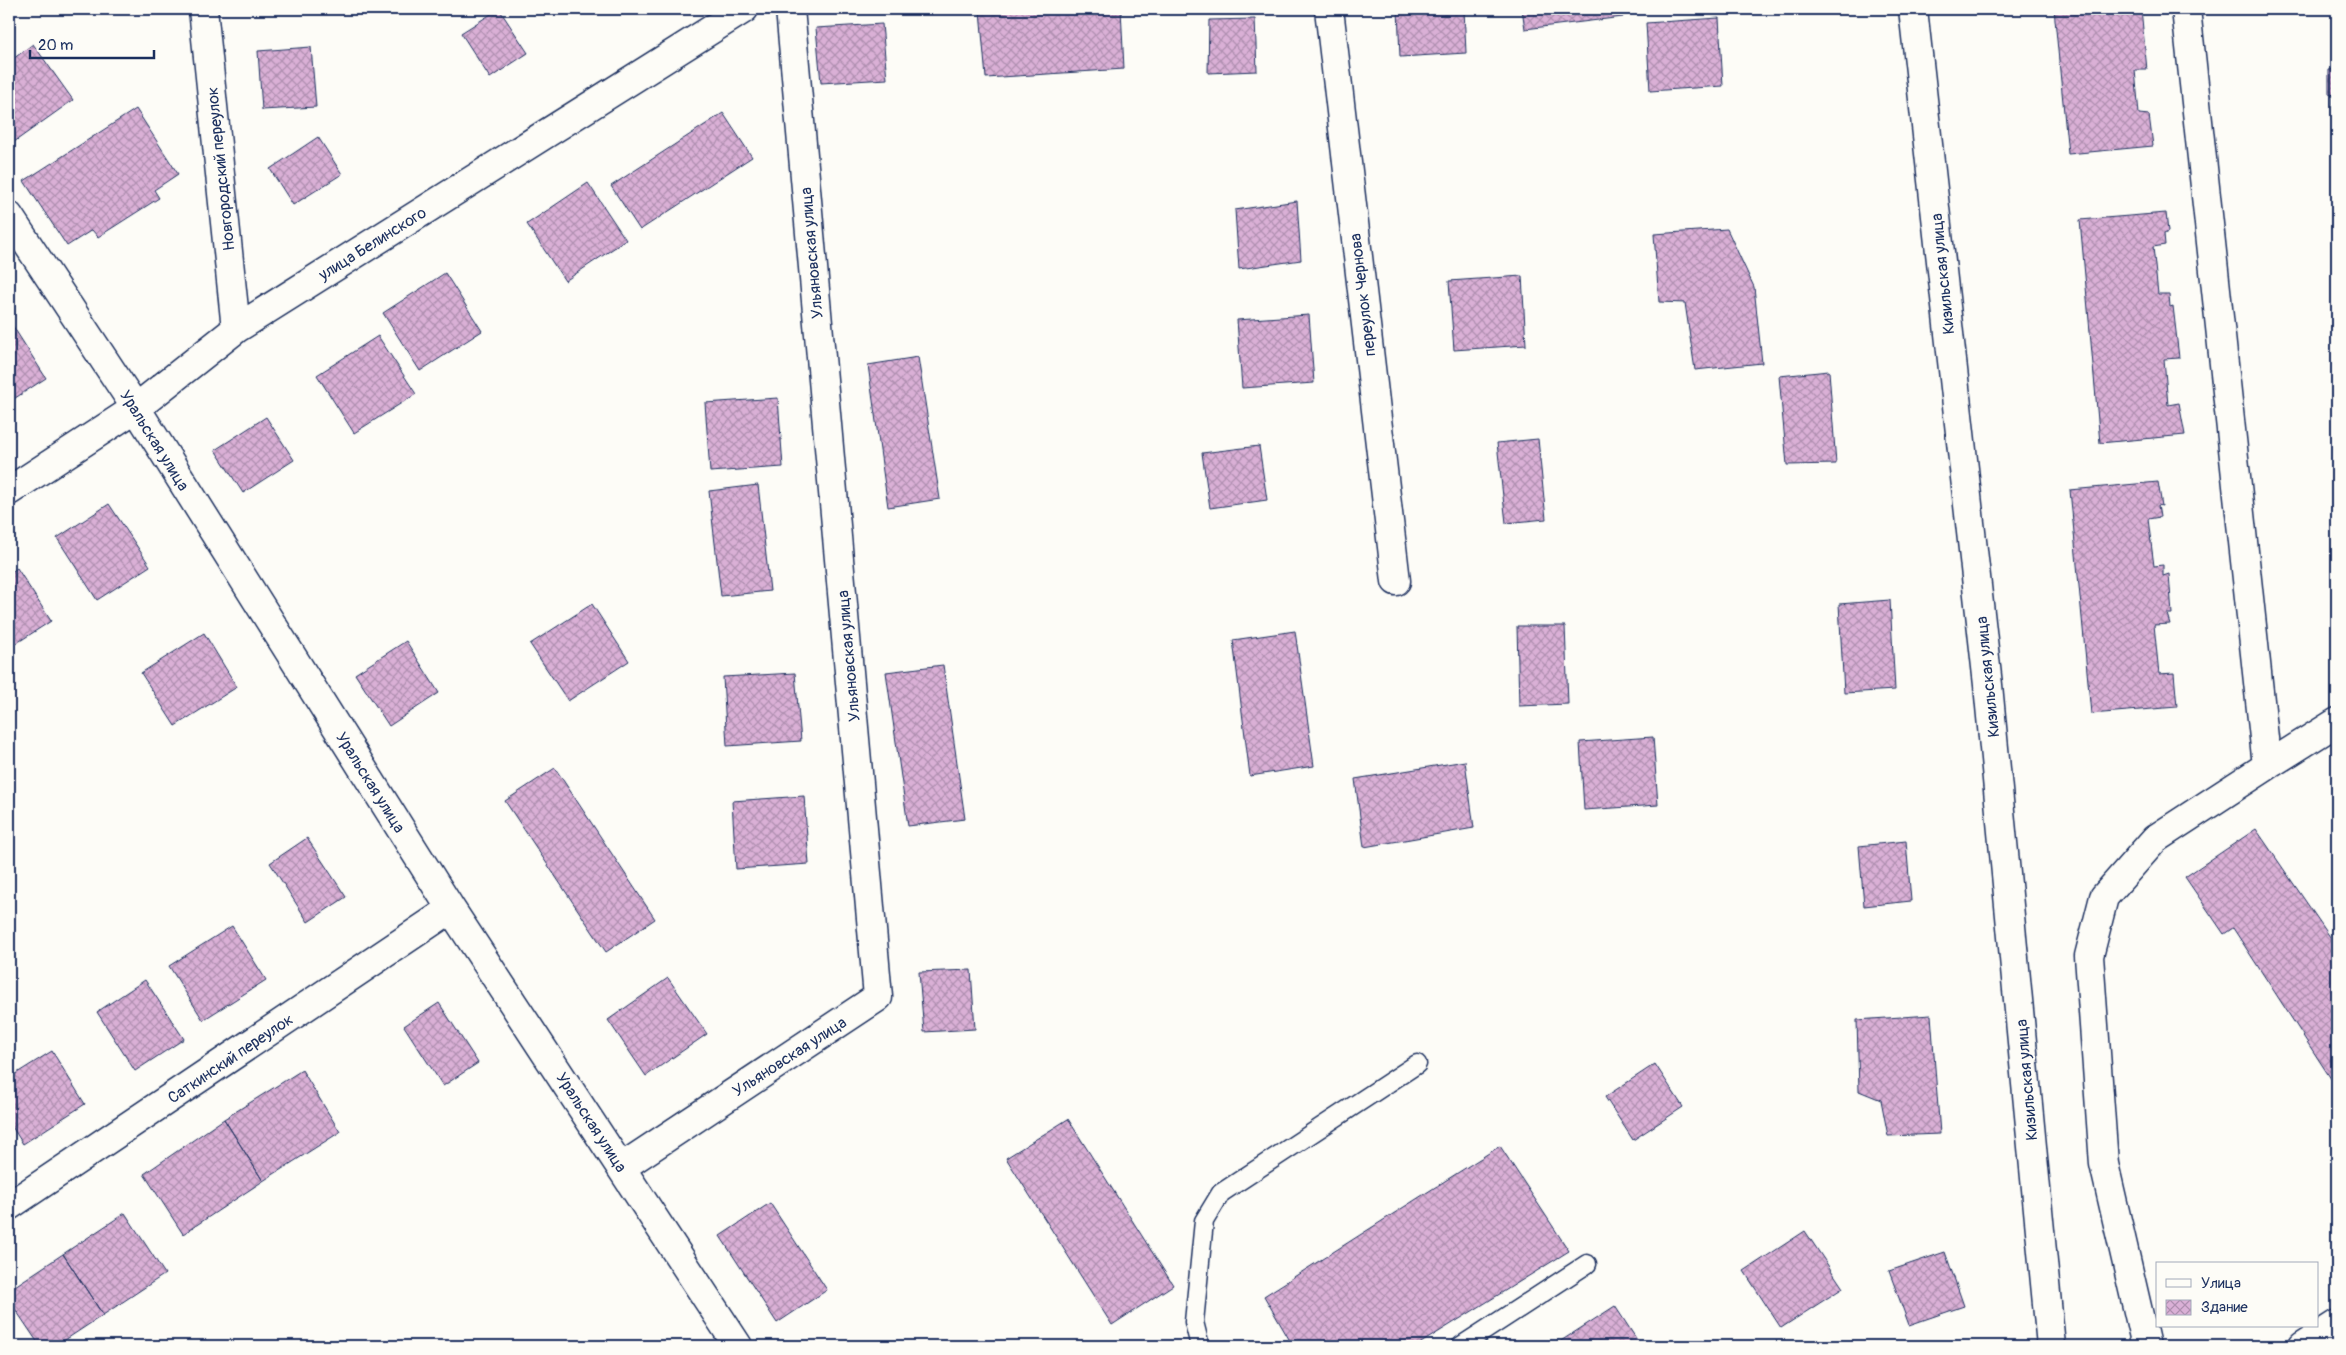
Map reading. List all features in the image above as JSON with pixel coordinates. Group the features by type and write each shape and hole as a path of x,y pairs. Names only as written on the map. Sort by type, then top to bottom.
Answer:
{"street":[{"name":"Новгородский переулок","path":"203,9 236,329"},
{"name":"улица Белинского","path":"9,491 136,408 236,329 744,9"},
{"name":"Ульяновская улица","path":"622,1167 878,997 790,9"},
{"name":"переулок Чернова","path":"1329,9 1396,582"},
{"name":"Кизильская улица","path":"1913,9 1988,686 2051,1346"},
{"path":"2186,9 2267,766"},
{"name":"Уральская улица","path":"9,216 136,408 451,909 738,1346"},
{"path":"2146,1346 2104,1164 2089,956 2104,897 2155,839 2337,722"},
{"name":"Саткинский переулок","path":"9,1206 451,909"},
{"path":"2303,1346 2337,1324"}],"lane":[{"path":"1200,1346 1194,1322 1204,1221 1221,1193 1417,1064"},
{"path":"1461,1346 1587,1264"}],"building":[{"path":"499,9 528,53 490,78 461,33"},
{"path":"1011,9 1121,9 1124,69 986,78 980,11"},
{"path":"1398,9 1464,9 1466,53 1400,57"},
{"path":"1522,9 1622,9 1623,17 1525,29"},
{"path":"2054,9 2141,9 2147,70 2135,70 2139,114 2149,115 2153,146 2068,154"},
{"path":"1719,18 1723,86 1650,91 1646,23"},
{"path":"1255,19 1257,71 1208,73 1209,20"},
{"path":"882,24 887,79 821,83 816,28"},
{"path":"33,44 73,100 14,142 9,135 9,62"},
{"path":"311,47 316,107 262,110 258,51"},
{"path":"2337,69 2337,105 2333,106 2333,95 2329,94 2329,70"},
{"path":"136,109 178,174 154,190 159,198 98,237 92,230 67,246 24,181"},
{"path":"723,113 752,157 640,230 611,186"},
{"path":"318,137 342,174 293,205 270,169"},
{"path":"588,183 626,240 565,281 527,224"},
{"path":"1297,201 1301,260 1239,269 1235,210"},
{"path":"2166,213 2168,232 2164,234 2165,245 2153,247 2158,294 2169,294 2170,307 2173,306 2179,358 2164,359 2168,405 2179,403 2185,435 2100,443 2080,220"},
{"path":"1727,229 1754,287 1762,363 1695,370 1685,303 1659,302 1654,234"},
{"path":"445,273 482,331 420,371 383,313"},
{"path":"1522,276 1526,345 1454,350 1449,281"},
{"path":"1309,315 1314,383 1242,388 1237,320"},
{"path":"9,320 46,378 9,402"},
{"path":"378,336 416,394 354,433 317,375"},
{"path":"918,357 940,499 888,507 868,365"},
{"path":"1829,371 1836,464 1787,465 1779,376"},
{"path":"778,398 783,467 710,472 705,403"},
{"path":"266,417 294,460 243,493 215,450"},
{"path":"1538,439 1546,519 1506,523 1497,443"},
{"path":"1259,446 1267,500 1210,508 1202,453"},
{"path":"2158,482 2162,506 2158,505 2160,517 2148,519 2154,566 2163,565 2163,576 2169,574 2172,614 2167,614 2170,624 2154,625 2159,674 2174,673 2177,707 2091,714 2070,490"},
{"path":"758,485 770,591 721,596 709,491"},
{"path":"109,504 150,566 97,600 57,538"},
{"path":"17,568 51,621 9,648 9,574"},
{"path":"1890,600 1895,690 1844,693 1839,604"},
{"path":"592,604 629,661 568,701 530,644"},
{"path":"1517,626 1565,626 1568,704 1519,706"},
{"path":"1295,631 1314,766 1250,776 1233,640"},
{"path":"204,633 237,687 175,726 141,673"},
{"path":"406,641 439,693 389,726 355,674"},
{"path":"943,665 965,819 908,826 886,672"},
{"path":"795,673 801,741 727,746 723,677"},
{"path":"1653,737 1658,805 1584,810 1580,742"},
{"path":"1465,761 1474,828 1364,847 1355,779"},
{"path":"555,768 655,919 606,952 505,801"},
{"path":"804,796 809,864 736,869 732,801"},
{"path":"2256,829 2337,947 2337,1088 2233,928 2224,934 2185,877"},
{"path":"307,838 346,897 308,922 270,863"},
{"path":"1906,841 1911,901 1864,906 1859,846"},
{"path":"232,926 266,980 203,1020 169,966"},
{"path":"971,970 975,1029 924,1032 919,972"},
{"path":"668,978 707,1034 646,1076 608,1020"},
{"path":"145,980 184,1039 135,1071 97,1012"},
{"path":"439,1003 478,1063 443,1086 404,1026"},
{"path":"1931,1015 1940,1134 1888,1136 1881,1100 1859,1091 1857,1020"},
{"path":"52,1051 85,1104 23,1144 9,1122 9,1078"},
{"path":"1655,1064 1683,1107 1633,1140 1605,1097"},
{"path":"302,1070 340,1132 263,1181 224,1119"},
{"path":"224,1119 263,1181 183,1234 144,1174"},
{"path":"1068,1119 1173,1285 1112,1325 1006,1158"},
{"path":"1500,1146 1569,1251 1416,1346 1293,1346 1264,1296"},
{"path":"770,1203 827,1290 777,1323 720,1236"},
{"path":"125,1213 165,1274 103,1315 63,1254"},
{"path":"1805,1231 1843,1288 1781,1328 1744,1271"},
{"path":"1945,1252 1964,1306 1909,1325 1889,1271"},
{"path":"63,1254 103,1315 56,1346 40,1346 9,1300 9,1290"},
{"path":"1615,1306 1641,1346 1553,1346"}]}
